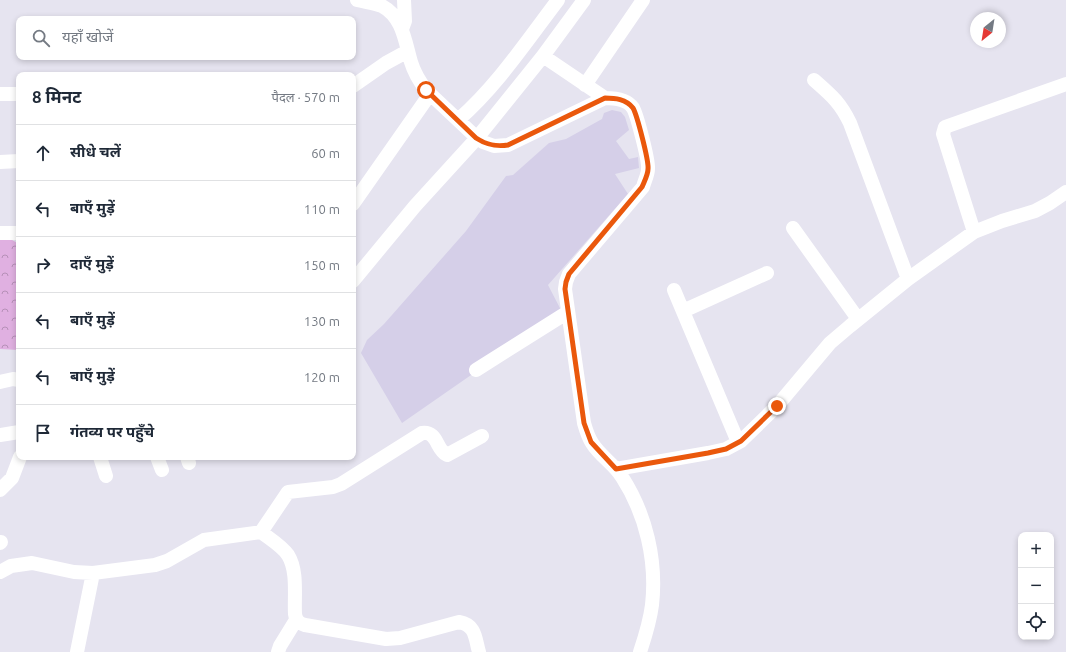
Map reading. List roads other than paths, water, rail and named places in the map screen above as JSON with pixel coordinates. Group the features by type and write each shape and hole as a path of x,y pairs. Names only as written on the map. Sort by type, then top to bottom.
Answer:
{"street":[{"path":"357,0 380,5 386,8 397,19 402,29 412,64 420,82 430,94 459,122 483,142 494,146 508,145 605,98 616,98 626,102 633,109 648,159 648,171 642,187 634,199 569,274 565,289 584,423 591,442 616,469 628,487 642,517 652,563 654,582 652,605 646,636 640,652"},
{"path":"402,29 405,21 404,0"},
{"path":"459,122 492,86 558,0"},
{"path":"356,277 543,56 584,0"},
{"path":"585,85 643,0"},
{"path":"356,84 386,63 408,52"},
{"path":"543,56 605,98"},
{"path":"814,80 836,99 850,123 908,279"},
{"path":"974,232 943,134 945,127 1066,84"},
{"path":"0,94 16,94"},
{"path":"356,200 430,94"},
{"path":"0,162 16,161"},
{"path":"616,469 708,453 726,449 738,442 777,406 830,343 908,279 974,232 1002,221 1035,211 1066,192"},
{"path":"793,228 858,319"},
{"path":"0,233 16,233"},
{"path":"683,311 767,272"},
{"path":"674,290 738,442"},
{"path":"476,370 568,312"},
{"path":"0,382 16,380"},
{"path":"0,435 16,432"},
{"path":"261,532 288,492 333,487 341,484 422,433 433,435 442,451 447,455 482,436"},
{"path":"0,490 12,478 19,460"},
{"path":"101,460 106,476"},
{"path":"0,572 11,566 32,563 74,572 93,573 156,565 167,561 204,540 261,532 287,553 294,569 296,620 278,652"},
{"path":"77,652 93,573"},
{"path":"296,620 305,625 386,639 400,638 459,622 466,623 473,630 479,652"}]}
